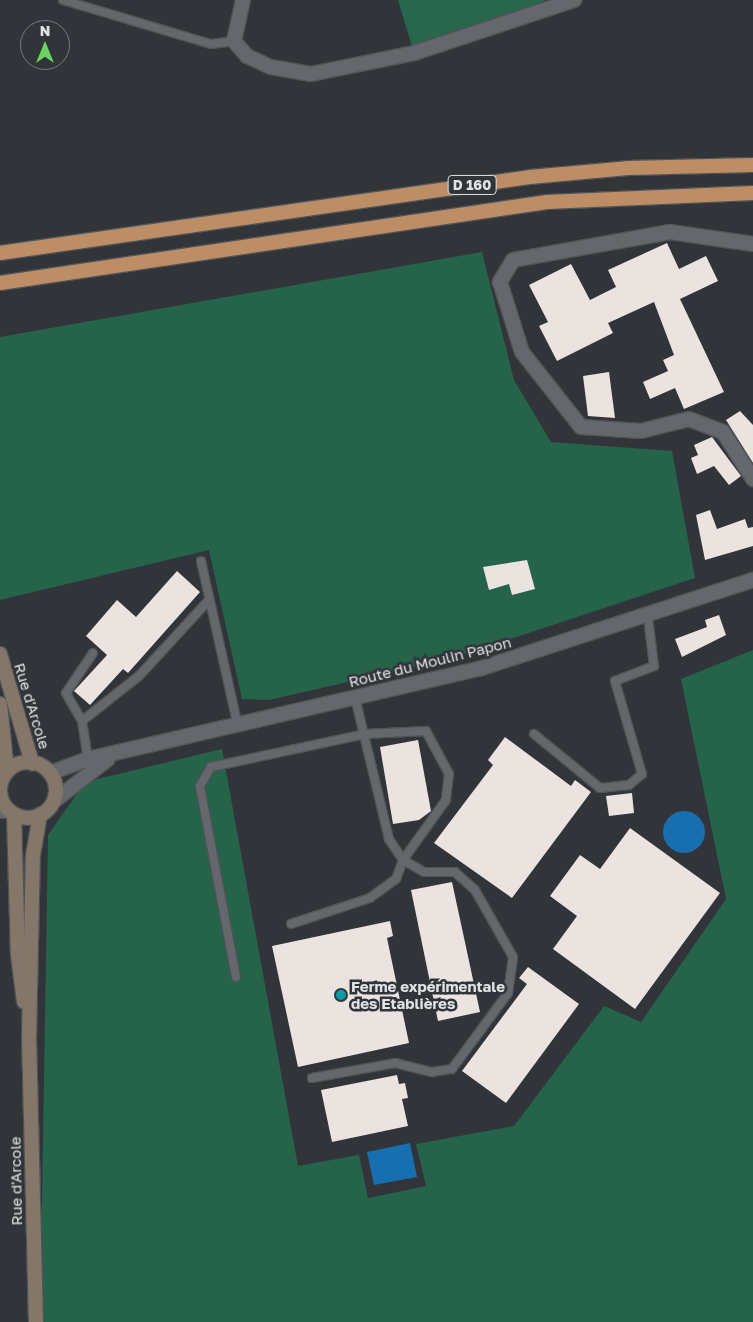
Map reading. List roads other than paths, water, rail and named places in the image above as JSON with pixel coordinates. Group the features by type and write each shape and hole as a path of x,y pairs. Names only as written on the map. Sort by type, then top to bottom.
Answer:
{"highway":[{"name":"D 160","path":"0,253 530,177 628,168 753,166"},
{"name":"D 160","path":"0,282 547,202 753,193"}],"main road":[{"name":"Rue d'Arcole","path":"0,657 0,698"},
{"name":"Rue d'Arcole","path":"0,657 32,763"},
{"name":"Rue d'Arcole","path":"0,704 3,777"},
{"path":"32,763 50,773 56,791 54,801 40,815 8,812 1,796 3,777 32,763"},
{"name":"Rue d'Arcole","path":"8,812 18,955 29,1040"},
{"name":"Rue d'Arcole","path":"36,1322 29,1040 33,855 40,815"}],"street":[{"path":"243,0 234,41 247,56 271,67 333,72 414,54 574,0"},
{"path":"753,244 670,232 513,260 500,282 522,352 581,426 641,431 689,419 723,432 753,479"},
{"name":"Route du Moulin Papon","path":"50,773 88,759 110,757 482,668 648,617 753,580"},
{"name":"Route du Moulin Papon","path":"54,801 110,757"}],"lane":[{"path":"63,0 212,44 234,41"},
{"path":"201,561 238,726"},
{"path":"82,721 139,676 209,600"},
{"path":"534,734 600,788 629,785 642,774 615,681 654,666 648,617"},
{"path":"88,759 82,721 70,703 68,686 93,653"},
{"path":"312,1078 395,1063 432,1072 452,1069 508,993 513,957 476,890 455,872 424,872 404,860 389,839 355,697"},
{"path":"236,976 200,786 211,767 365,734 426,732 449,774 446,800 404,860 396,879 370,898 291,924"}],"water":[{"path":"688,811 696,814 702,820 705,832 702,844 696,850 680,853 672,850 666,844 663,828 666,820 672,814"},
{"path":"410,1143 417,1177 374,1185 367,1152"}],"place":[{"name":"Ferme expérimentale des Etablières","path":"341,995"}]}
